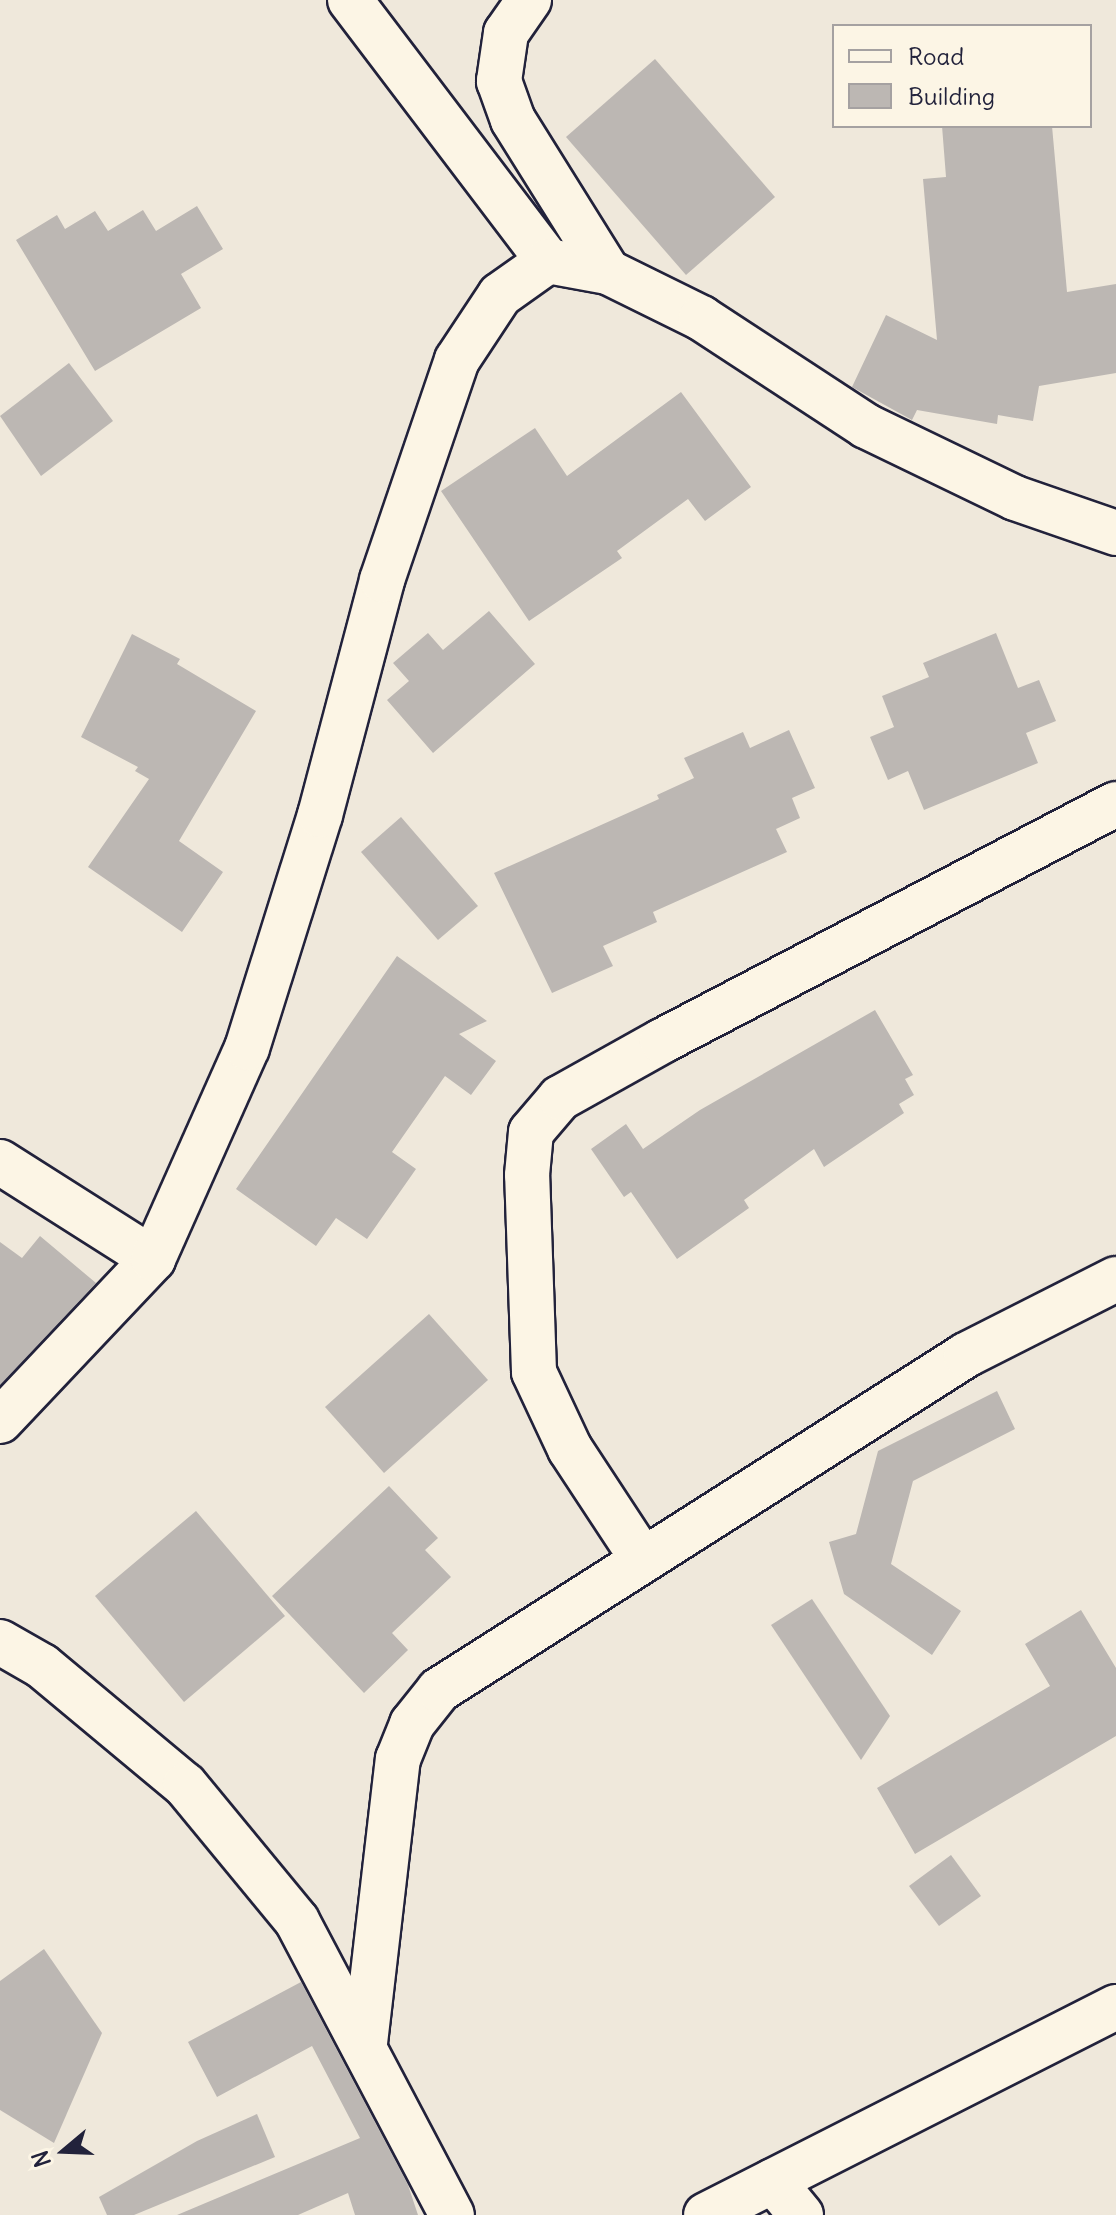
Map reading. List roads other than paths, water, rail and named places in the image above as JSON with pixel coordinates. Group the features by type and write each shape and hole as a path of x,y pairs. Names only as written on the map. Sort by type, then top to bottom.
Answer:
{"street":[{"path":"350,0 548,261 608,272 701,318 866,426 1015,498 1116,533"},
{"path":"529,0 506,33 499,81 513,120 608,272"},
{"path":"0,1421 153,1259 247,1048 320,815 382,580 457,360 500,295 548,261"},
{"path":"643,1560 570,1449 534,1372 527,1175 531,1132 560,1098 649,1048 1116,804"},
{"path":"0,1162 153,1259"},
{"path":"365,2043 398,1759 412,1724 439,1690 966,1355 1116,1279"},
{"path":"0,1642 42,1666 185,1785 297,1921 365,2043 452,2215"},
{"path":"706,2215 1116,2007"},
{"path":"773,2181 801,2215"}]}
